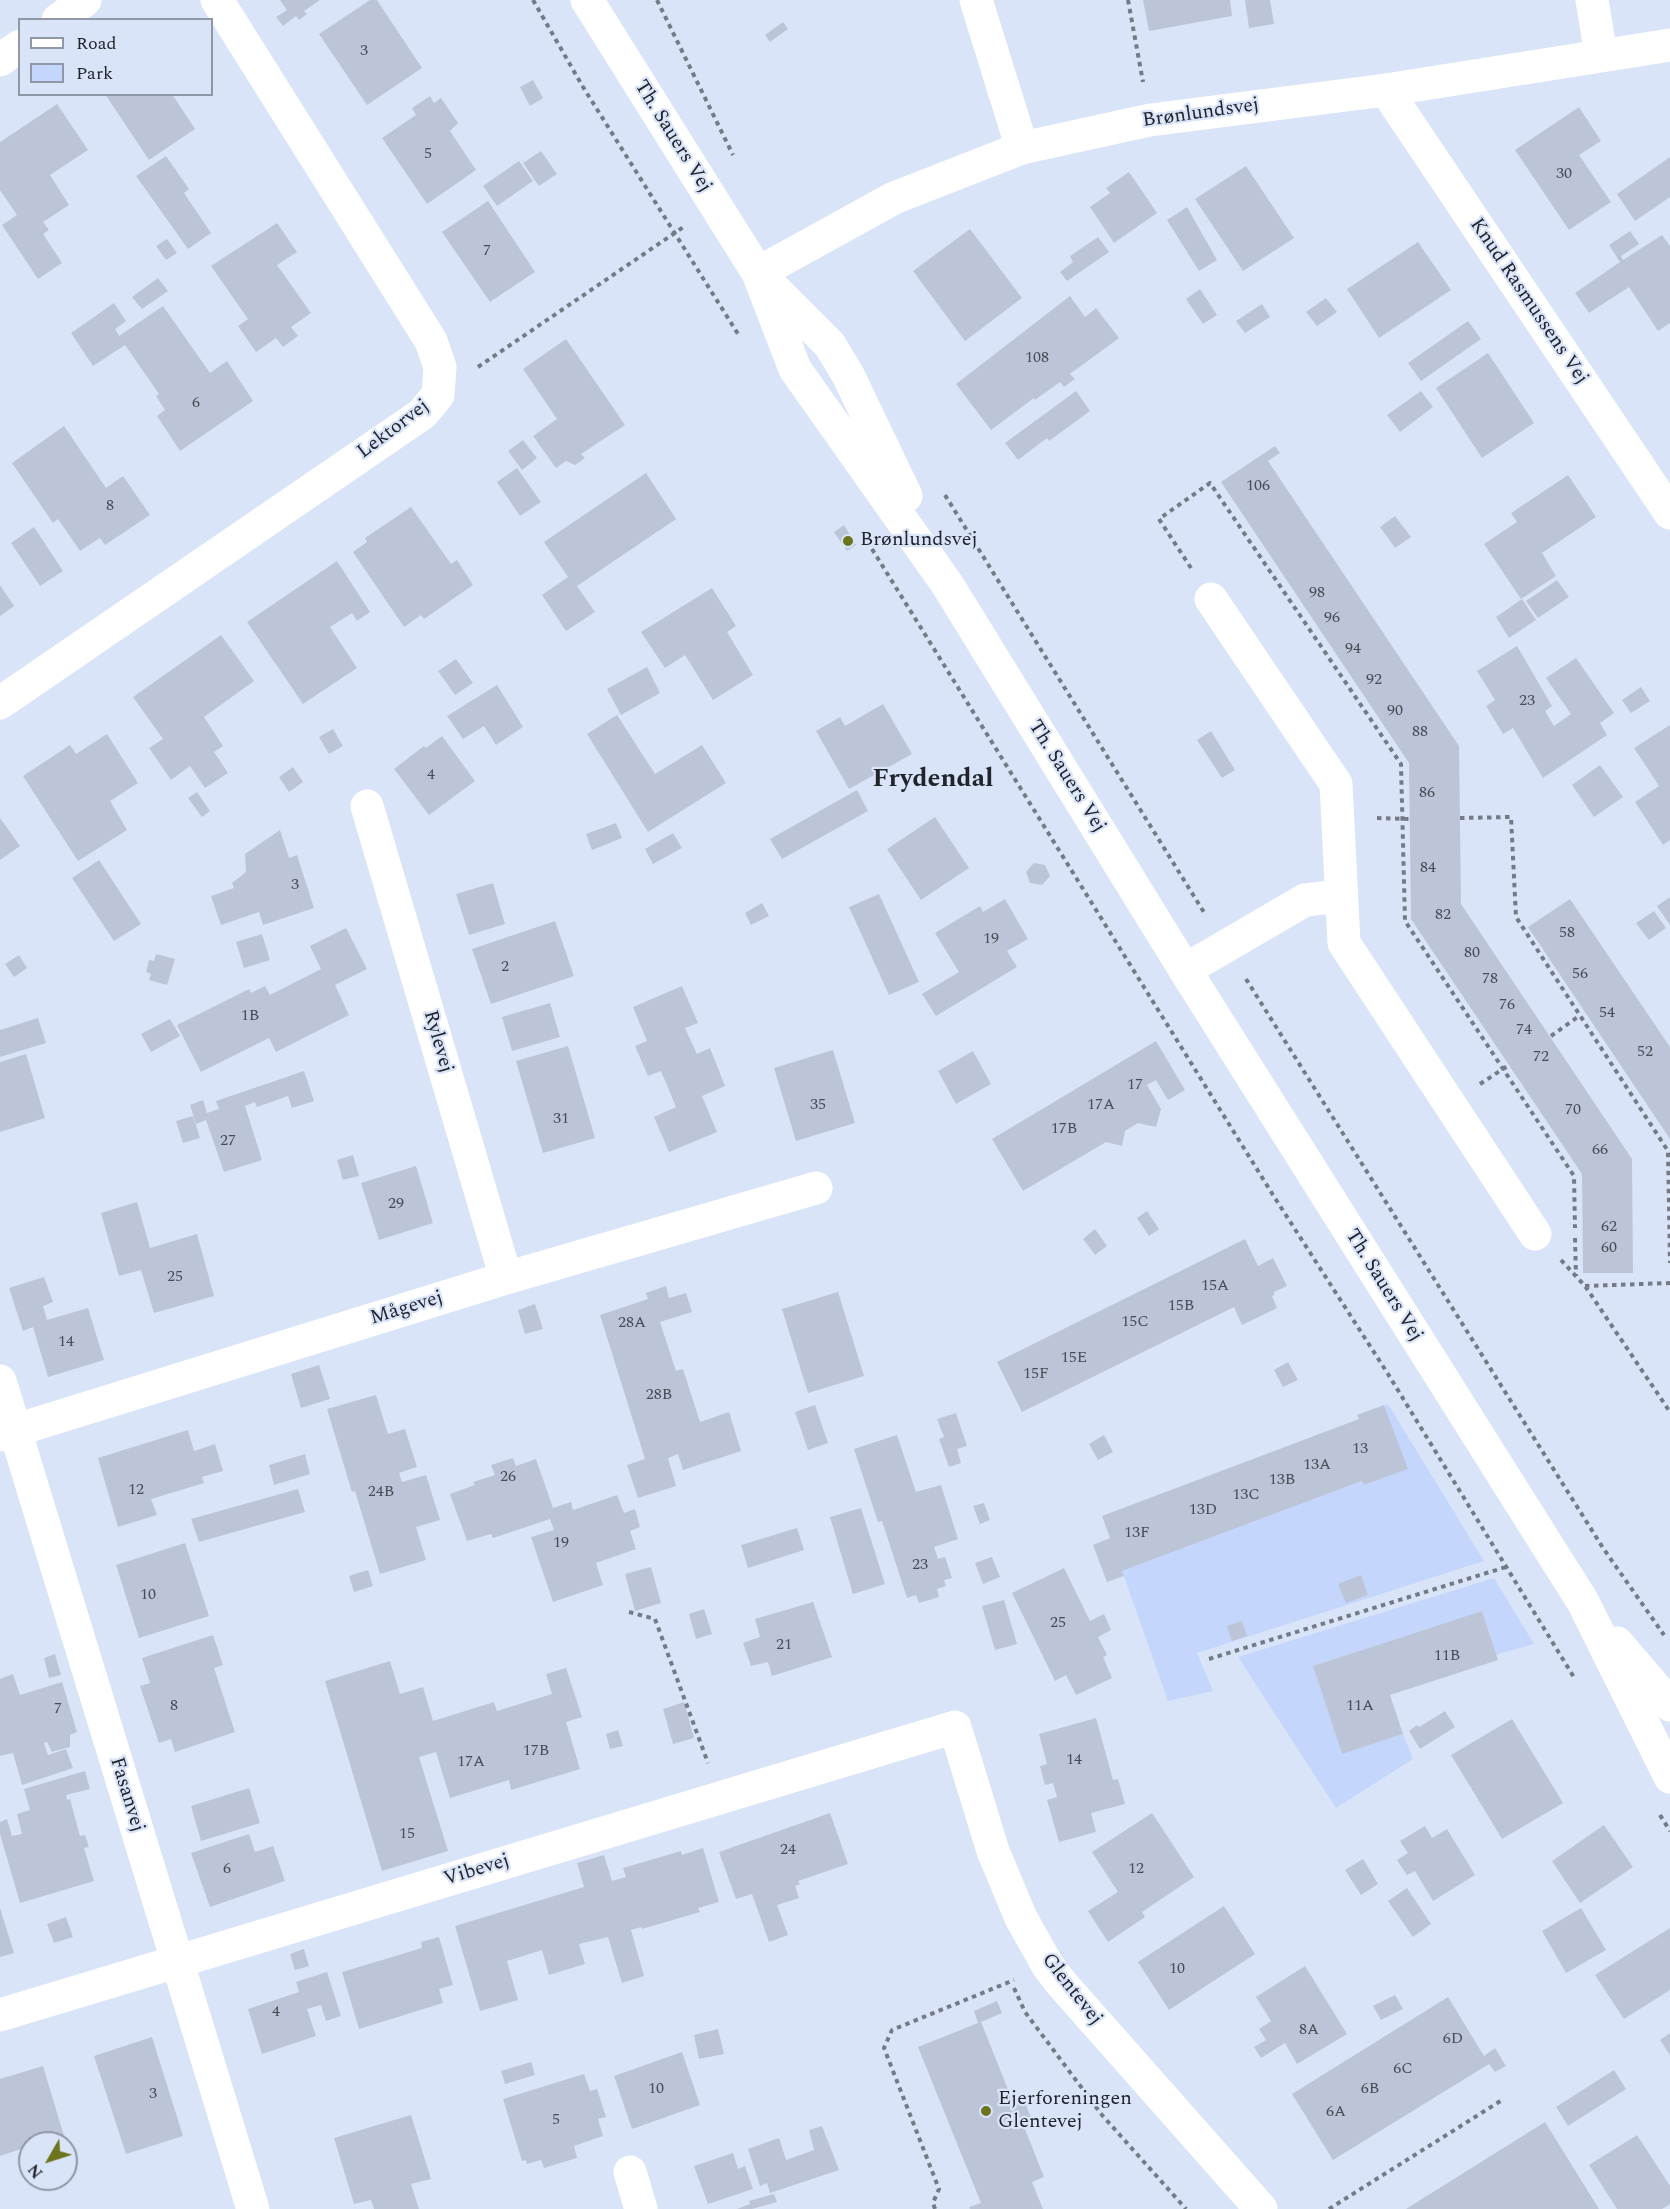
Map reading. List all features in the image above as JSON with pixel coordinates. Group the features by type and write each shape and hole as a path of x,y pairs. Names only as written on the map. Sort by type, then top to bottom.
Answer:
{"street":[{"path":"60,18 85,0"},
{"name":"Lektorvej","path":"0,703 422,414 438,395 440,367 431,341 217,0"},
{"name":"Th. Sauers Vej","path":"587,0 758,273 830,345 848,375 947,584 1185,970 1583,1602 1670,1777"},
{"path":"976,0 1022,148"},
{"path":"1592,0 1601,55"},
{"name":"Brønlundsvej","path":"758,273 894,198 1022,148 1150,120 1386,90 1670,45"},
{"path":"0,60 18,47"},
{"name":"Knud Rasmussens Vej","path":"1386,90 1670,513"},
{"path":"1211,599 1336,784 1344,943 1535,1234"},
{"name":"Rylevej","path":"367,806 506,1278"},
{"path":"1185,970 1305,900 1340,896"},
{"name":"Mågevej","path":"8,1433 506,1278 816,1188"},
{"name":"Fasanvej","path":"0,1381 8,1433 177,1962 253,2209"},
{"name":"Th. Sauers Vej","path":"1583,1602 1670,1705"},
{"name":"Vibevej","path":"0,2015 955,1727"},
{"name":"Glentevej","path":"955,1727 993,1851 1021,1918 1048,1966 1261,2209"},
{"path":"630,2172 641,2209"}],"path":[{"path":"533,0 583,87 744,344"},
{"path":"657,0 736,163"},
{"path":"1128,0 1150,120"},
{"path":"438,395 715,205"},
{"path":"1211,599 1159,519 1210,483 1401,764 1405,921 1574,1176 1576,1276"},
{"path":"941,488 1603,1548 1670,1643"},
{"path":"867,542 1578,1683"},
{"path":"1460,818 1511,817 1516,917 1668,1151 1670,1263"},
{"path":"1402,818 1410,819"},
{"path":"1551,1036 1580,1016"},
{"path":"1503,1070 1509,1065"},
{"path":"1535,1234 1585,1286 1670,1412"},
{"path":"1585,1286 1670,1283"},
{"path":"1209,1659 1506,1567"},
{"path":"630,1612 655,1619 720,1798"},
{"path":"1658,1811 1670,1831"},
{"path":"935,2209 933,2203 939,2189 884,2048 892,2030 1048,1966"},
{"path":"1011,1982 1025,2012 1095,2107 1186,2209"},
{"path":"1329,2209 1502,2100"}],"green space":[{"path":"1388,1404 1484,1561 1197,1653 1213,1691 1168,1701 1122,1571 1362,1481 1364,1485 1407,1469 1384,1405"},
{"path":"1494,1578 1534,1644 1496,1655 1482,1611 1313,1666 1342,1754 1403,1734 1413,1759 1336,1808 1238,1657"}],"building":[{"path":"280,0 320,0 304,11 307,14 299,20 296,16 283,26 276,17 287,10"},
{"path":"370,0 377,0 422,68 367,105 319,34"},
{"path":"1143,0 1230,0 1232,16 1149,31"},
{"path":"1245,0 1270,0 1274,24 1249,28"},
{"path":"783,22 788,29 770,42 765,35"},
{"path":"533,80 543,98 530,106 520,87"},
{"path":"106,96 173,96 195,129 149,160"},
{"path":"430,96 434,103 441,98 458,123 450,131 476,170 427,204 382,138 416,115 412,108"},
{"path":"57,104 88,150 50,175 69,205 43,222 49,230 43,234 62,263 38,279 2,225 17,215 0,190 0,142"},
{"path":"1579,107 1601,141 1579,155 1611,202 1569,230 1515,150"},
{"path":"541,151 557,174 539,186 523,163"},
{"path":"166,156 189,189 184,193 211,233 188,249 136,176"},
{"path":"1670,157 1670,197 1635,221 1617,194"},
{"path":"519,161 533,181 497,206 483,186"},
{"path":"1246,166 1294,238 1243,271 1195,199"},
{"path":"1129,172 1157,213 1114,243 1090,207 1110,193 1106,188"},
{"path":"488,201 535,272 490,302 442,232"},
{"path":"1187,207 1217,260 1199,271 1167,220"},
{"path":"277,223 297,252 277,265 311,313 291,327 298,336 283,347 276,338 256,352 238,326 248,319 211,266"},
{"path":"970,229 1022,298 965,341 913,271"},
{"path":"1630,231 1639,244 1621,256 1623,260 1662,235 1670,246 1670,323 1658,331 1629,287 1589,313 1575,293 1620,262 1609,245"},
{"path":"1098,237 1109,252 1067,281 1060,272 1073,262 1070,256"},
{"path":"167,239 177,253 166,260 156,246"},
{"path":"1418,242 1451,290 1379,338 1347,289"},
{"path":"158,278 168,291 142,309 132,297"},
{"path":"1200,289 1217,315 1203,324 1186,299"},
{"path":"1070,296 1085,317 1096,308 1119,338 1070,374 1075,379 1064,387 1060,382 991,430 956,384"},
{"path":"1326,298 1337,312 1317,326 1306,312"},
{"path":"114,303 126,321 115,329 119,336 163,306 210,373 227,361 253,401 180,451 157,416 165,410 156,396 159,394 125,345 93,366 71,333"},
{"path":"1262,304 1270,317 1245,333 1236,321"},
{"path":"1468,321 1481,339 1421,381 1408,363"},
{"path":"566,339 625,425 581,454 585,458 575,465 566,461 556,468 533,436 557,419 523,369"},
{"path":"1488,353 1534,423 1482,458 1436,388"},
{"path":"1076,391 1090,411 1049,441 1047,438 1018,460 1005,443"},
{"path":"1421,391 1433,407 1400,432 1387,415"},
{"path":"64,426 106,488 123,476 150,515 105,545 100,538 80,551 58,519 53,523 12,463"},
{"path":"523,440 537,458 522,470 508,451"},
{"path":"1275,446 1280,453 1268,461 1459,746 1461,904 1632,1159 1633,1273 1583,1273 1582,1174 1411,919 1409,763 1221,482"},
{"path":"517,468 541,502 520,516 497,482"},
{"path":"646,473 676,519 577,586 595,612 566,631 542,595 568,577 544,542"},
{"path":"1568,475 1596,517 1542,553 1556,576 1521,599 1484,544 1517,522 1511,513"},
{"path":"411,507 451,564 457,560 473,585 424,619 421,615 404,627 353,552 367,542 365,538"},
{"path":"1395,516 1411,537 1395,548 1380,527"},
{"path":"844,525 856,545 847,551 834,532"},
{"path":"34,527 63,571 40,586 11,543"},
{"path":"337,561 370,612 357,621 352,613 330,627 357,668 303,704 247,622"},
{"path":"1557,580 1569,597 1538,618 1526,601"},
{"path":"0,585 14,606 0,616"},
{"path":"712,588 736,626 727,632 753,675 713,700 685,655 665,668 641,632"},
{"path":"1522,599 1536,620 1509,638 1496,617"},
{"path":"221,635 254,681 204,717 223,746 214,752 228,773 205,788 190,766 171,780 149,748 163,739 133,697"},
{"path":"1517,646 1552,706 1545,711 1554,726 1571,714 1546,678 1576,658 1614,713 1600,723 1607,735 1543,778 1513,728 1503,734 1486,706 1495,700 1477,671"},
{"path":"456,659 473,683 455,695 438,671"},
{"path":"647,667 660,693 621,715 607,689"},
{"path":"497,685 523,727 496,745 484,726 463,739 447,716"},
{"path":"1641,687 1650,701 1631,713 1622,700"},
{"path":"883,704 912,754 849,789 816,731 840,717 845,726"},
{"path":"617,715 655,774 702,745 726,783 648,832 587,734"},
{"path":"1670,725 1670,840 1663,845 1635,802 1659,786 1634,748"},
{"path":"333,729 343,746 329,754 319,737"},
{"path":"1211,731 1235,770 1222,778 1197,740"},
{"path":"107,734 138,783 110,801 127,830 78,861 23,776 70,745 76,754"},
{"path":"442,736 475,781 429,815 394,769 424,746 426,748"},
{"path":"1600,765 1623,797 1594,817 1572,785"},
{"path":"293,767 303,782 289,792 279,777"},
{"path":"857,790 868,811 782,859 770,839"},
{"path":"197,792 210,811 202,817 188,798"},
{"path":"935,817 969,868 921,900 887,849"},
{"path":"0,818 20,846 0,860"},
{"path":"616,823 622,838 592,850 586,834"},
{"path":"280,830 289,858 297,855 314,908 263,925 259,912 221,925 211,896 234,888 232,883 246,872 245,854"},
{"path":"673,833 682,848 653,864 645,849"},
{"path":"99,860 141,924 114,941 72,878"},
{"path":"1034,863 1045,865 1050,876 1042,885 1030,883 1026,872"},
{"path":"493,883 505,924 469,935 456,894"},
{"path":"879,894 919,982 889,995 849,907"},
{"path":"1670,897 1670,925 1657,906"},
{"path":"1005,899 1028,939 1007,951 1017,967 936,1016 922,994 959,972 935,933 980,906 983,912"},
{"path":"1570,899 1670,1047 1670,1139 1528,927"},
{"path":"762,903 769,916 751,925 745,913"},
{"path":"1654,911 1666,928 1649,940 1636,923"},
{"path":"555,921 574,976 491,1004 472,949"},
{"path":"346,928 367,969 335,985 349,1015 276,1052 269,1038 201,1072 177,1025 249,989 251,993 265,986 270,995 321,969 310,946"},
{"path":"262,934 270,960 244,968 236,942"},
{"path":"156,954 175,959 167,985 149,980 151,974 146,972 149,960 154,961"},
{"path":"19,955 27,968 14,977 5,964"},
{"path":"682,986 698,1023 685,1028 697,1054 710,1048 725,1086 702,1096 717,1132 669,1152 654,1117 676,1107 661,1071 648,1076 635,1046 647,1041 633,1007"},
{"path":"550,1003 560,1037 512,1051 502,1017"},
{"path":"38,1018 46,1043 0,1057 0,1030"},
{"path":"170,1019 180,1036 151,1052 141,1034"},
{"path":"1156,1041 1185,1090 1168,1100 1156,1080 1147,1085 1161,1109 1156,1127 1138,1123 1125,1131 1122,1146 1106,1142 1023,1191 992,1139"},
{"path":"568,1046 595,1138 543,1153 516,1061"},
{"path":"833,1050 855,1123 796,1141 774,1068"},
{"path":"973,1051 991,1084 956,1104 938,1071"},
{"path":"26,1054 45,1118 0,1132 0,1062"},
{"path":"304,1071 314,1101 292,1108 288,1096 257,1107 255,1102 245,1106 262,1160 224,1172 206,1120 196,1124 190,1105 203,1100 207,1113 219,1109 216,1101"},
{"path":"193,1116 200,1138 183,1143 176,1121"},
{"path":"353,1155 359,1176 343,1180 337,1160"},
{"path":"416,1166 433,1223 379,1240 361,1183"},
{"path":"137,1202 150,1248 197,1234 214,1296 154,1313 141,1270 119,1276 101,1213"},
{"path":"1147,1211 1159,1229 1149,1236 1137,1218"},
{"path":"1095,1229 1107,1246 1095,1255 1083,1239"},
{"path":"1245,1239 1258,1266 1273,1258 1287,1286 1274,1292 1272,1296 1277,1308 1242,1325 1234,1307 1022,1412 997,1362"},
{"path":"44,1277 53,1302 43,1306 47,1320 88,1308 104,1360 48,1377 33,1327 23,1331 9,1288"},
{"path":"666,1286 669,1298 686,1293 692,1312 660,1322 676,1371 683,1369 700,1422 729,1412 741,1451 683,1470 678,1454 668,1458 676,1486 638,1498 627,1465 645,1459 600,1315 648,1299 646,1293"},
{"path":"838,1292 864,1376 808,1393 782,1309"},
{"path":"535,1304 543,1329 525,1334 518,1310"},
{"path":"1288,1362 1298,1380 1283,1387 1274,1370"},
{"path":"319,1365 330,1399 301,1408 291,1374"},
{"path":"376,1395 388,1434 405,1429 417,1467 399,1473 402,1482 426,1475 440,1520 416,1527 426,1560 380,1574 327,1409"},
{"path":"815,1405 828,1443 808,1450 795,1412"},
{"path":"1384,1405 1408,1469 1364,1485 1362,1481 1122,1571 1124,1576 1107,1582 1093,1545 1110,1538 1102,1516 1359,1419 1357,1415"},
{"path":"956,1413 967,1446 957,1449 961,1463 949,1467 939,1439 944,1437 937,1419"},
{"path":"188,1430 194,1451 215,1444 223,1471 202,1477 204,1483 151,1499 157,1515 118,1527 98,1458"},
{"path":"897,1435 916,1492 941,1485 958,1539 934,1547 938,1559 945,1557 952,1578 944,1580 946,1586 937,1589 939,1597 919,1603 916,1595 907,1598 882,1521 878,1522 854,1449"},
{"path":"1104,1435 1113,1452 1098,1460 1089,1444"},
{"path":"305,1454 310,1474 274,1485 269,1465"},
{"path":"513,1458 516,1466 536,1459 553,1508 571,1502 573,1510 617,1495 624,1513 635,1509 640,1527 630,1531 636,1549 596,1563 603,1585 553,1602 531,1537 554,1530 550,1519 493,1538 491,1534 467,1541 450,1494 475,1485 473,1482 495,1475 491,1465"},
{"path":"298,1489 305,1512 199,1542 191,1519"},
{"path":"984,1503 990,1520 980,1524 973,1506"},
{"path":"861,1508 885,1584 853,1594 830,1517"},
{"path":"797,1528 804,1550 748,1568 741,1545"},
{"path":"185,1543 209,1616 139,1638 116,1565"},
{"path":"992,1557 1000,1577 983,1584 975,1563"},
{"path":"651,1567 661,1603 635,1611 625,1574"},
{"path":"1064,1568 1090,1621 1104,1614 1111,1630 1098,1637 1107,1655 1103,1657 1112,1678 1076,1695 1066,1675 1055,1681 1012,1593"},
{"path":"368,1570 373,1586 354,1592 349,1576"},
{"path":"1361,1575 1368,1595 1346,1603 1338,1584"},
{"path":"1004,1600 1017,1644 995,1650 982,1606"},
{"path":"813,1602 832,1657 772,1676 768,1662 751,1666 743,1643 760,1637 755,1619"},
{"path":"704,1609 712,1634 696,1639 689,1614"},
{"path":"1482,1611 1498,1660 1390,1695 1403,1734 1342,1754 1313,1666"},
{"path":"1242,1621 1247,1636 1232,1641 1227,1626"},
{"path":"213,1635 223,1665 214,1668 235,1732 175,1752 171,1739 159,1743 140,1686 150,1683 142,1658"},
{"path":"55,1654 61,1675 49,1678 44,1658"},
{"path":"390,1661 400,1694 423,1687 433,1721 494,1702 497,1711 552,1694 546,1674 566,1668 582,1717 566,1722 580,1769 511,1790 509,1780 450,1798 436,1752 419,1757 448,1851 382,1871 325,1681"},
{"path":"13,1674 20,1695 62,1682 77,1732 70,1735 70,1747 52,1752 47,1742 44,1743 48,1755 66,1749 73,1768 22,1785 13,1753 0,1756 0,1679"},
{"path":"684,1702 694,1738 673,1744 663,1709"},
{"path":"1445,1711 1455,1727 1420,1749 1409,1731"},
{"path":"1096,1718 1113,1780 1118,1779 1125,1804 1091,1813 1096,1832 1059,1842 1047,1800 1057,1797 1053,1783 1045,1785 1040,1766 1047,1764 1039,1734"},
{"path":"1512,1719 1563,1803 1502,1839 1451,1755"},
{"path":"618,1730 623,1746 610,1749 606,1734"},
{"path":"85,1771 90,1789 66,1795 67,1800 70,1799 80,1836 85,1835 89,1847 84,1848 94,1881 20,1903 0,1834 0,1822 7,1819 12,1836 22,1834 17,1814 30,1810 24,1789"},
{"path":"249,1788 260,1823 201,1841 191,1806"},
{"path":"830,1813 848,1864 798,1881 800,1884 795,1886 799,1898 777,1905 788,1935 769,1942 752,1894 736,1899 719,1852"},
{"path":"1152,1813 1194,1877 1142,1912 1145,1917 1108,1942 1088,1911 1118,1892 1092,1852"},
{"path":"1604,1825 1633,1867 1580,1903 1552,1861"},
{"path":"1425,1826 1432,1838 1447,1829 1475,1875 1433,1901 1415,1871 1407,1875 1397,1860 1408,1853 1400,1841"},
{"path":"249,1834 255,1852 273,1846 285,1881 210,1907 191,1853"},
{"path":"703,1848 719,1902 698,1908 700,1912 642,1929 641,1927 631,1930 644,1976 622,1983 608,1937 579,1944 585,1964 549,1975 542,1950 507,1961 518,2000 480,2011 455,1926 584,1887 577,1863 604,1855 612,1881 626,1877 623,1868 681,1851 682,1855"},
{"path":"1363,1859 1378,1884 1361,1895 1345,1870"},
{"path":"1407,1888 1431,1924 1413,1937 1388,1901"},
{"path":"1224,1906 1255,1954 1169,2010 1138,1962"},
{"path":"0,1908 14,1953 0,1957"},
{"path":"1581,1908 1606,1950 1566,1973 1542,1931"},
{"path":"66,1917 73,1937 54,1943 47,1924"},
{"path":"1670,1928 1670,1990 1624,2019 1595,1975"},
{"path":"439,1937 453,1985 439,1989 443,2003 359,2029 342,1972 422,1948 421,1942"},
{"path":"304,1949 309,1966 295,1970 290,1954"},
{"path":"1305,1966 1347,2034 1297,2064 1285,2043 1261,2058 1254,2047 1266,2040 1259,2029 1271,2021 1256,1997"},
{"path":"327,1972 341,2016 326,2021 321,2005 307,2009 316,2036 262,2054 248,2009 299,1992 296,1982"},
{"path":"1395,1995 1403,2009 1381,2020 1373,2006"},
{"path":"1448,1997 1484,2056 1495,2048 1506,2066 1495,2072 1489,2064 1333,2160 1292,2094"},
{"name":"Ejerforeningen Glentevej","path":"997,2001 1002,2013 981,2022 1013,2102 1023,2098 1032,2120 1023,2124 1044,2177 1032,2182 1043,2209 970,2209 969,2207 981,2203 918,2047 978,2023 974,2011"},
{"path":"718,2029 724,2054 699,2059 694,2035"},
{"path":"1670,2033 1670,2055 1660,2040"},
{"path":"152,2037 183,2136 126,2154 94,2056"},
{"path":"682,2052 700,2105 632,2129 614,2076"},
{"path":"531,2062 535,2075 505,2084 501,2071"},
{"path":"43,2066 62,2131 18,2131 18,2150 0,2156 0,2079"},
{"path":"1614,2070 1626,2089 1568,2126 1556,2107"},
{"path":"584,2074 590,2091 597,2089 606,2117 598,2119 603,2136 574,2146 577,2158 544,2168 541,2160 527,2164 526,2160 522,2161 503,2099"},
{"path":"411,2115 431,2179 411,2184 419,2209 374,2209 371,2200 354,2204 334,2138"},
{"path":"1545,2122 1599,2209 1406,2209"},
{"path":"822,2126 839,2170 770,2193 767,2183 760,2186 748,2149 779,2138 786,2160 814,2150 809,2130"},
{"path":"1637,2135 1670,2186 1670,2204 1662,2209 1617,2209 1589,2165"},
{"path":"733,2153 738,2169 745,2166 753,2189 708,2204 694,2166"},
{"path":"774,2194 777,2202 752,2209 737,2209 750,2204 749,2201"}],"place":[{"name":"Brønlundsvej","path":"848,541"},
{"name":"Ejerforeningen Glentevej","path":"986,2111"}],"district":[{"name":"Frydendal","path":"933,781"}]}
